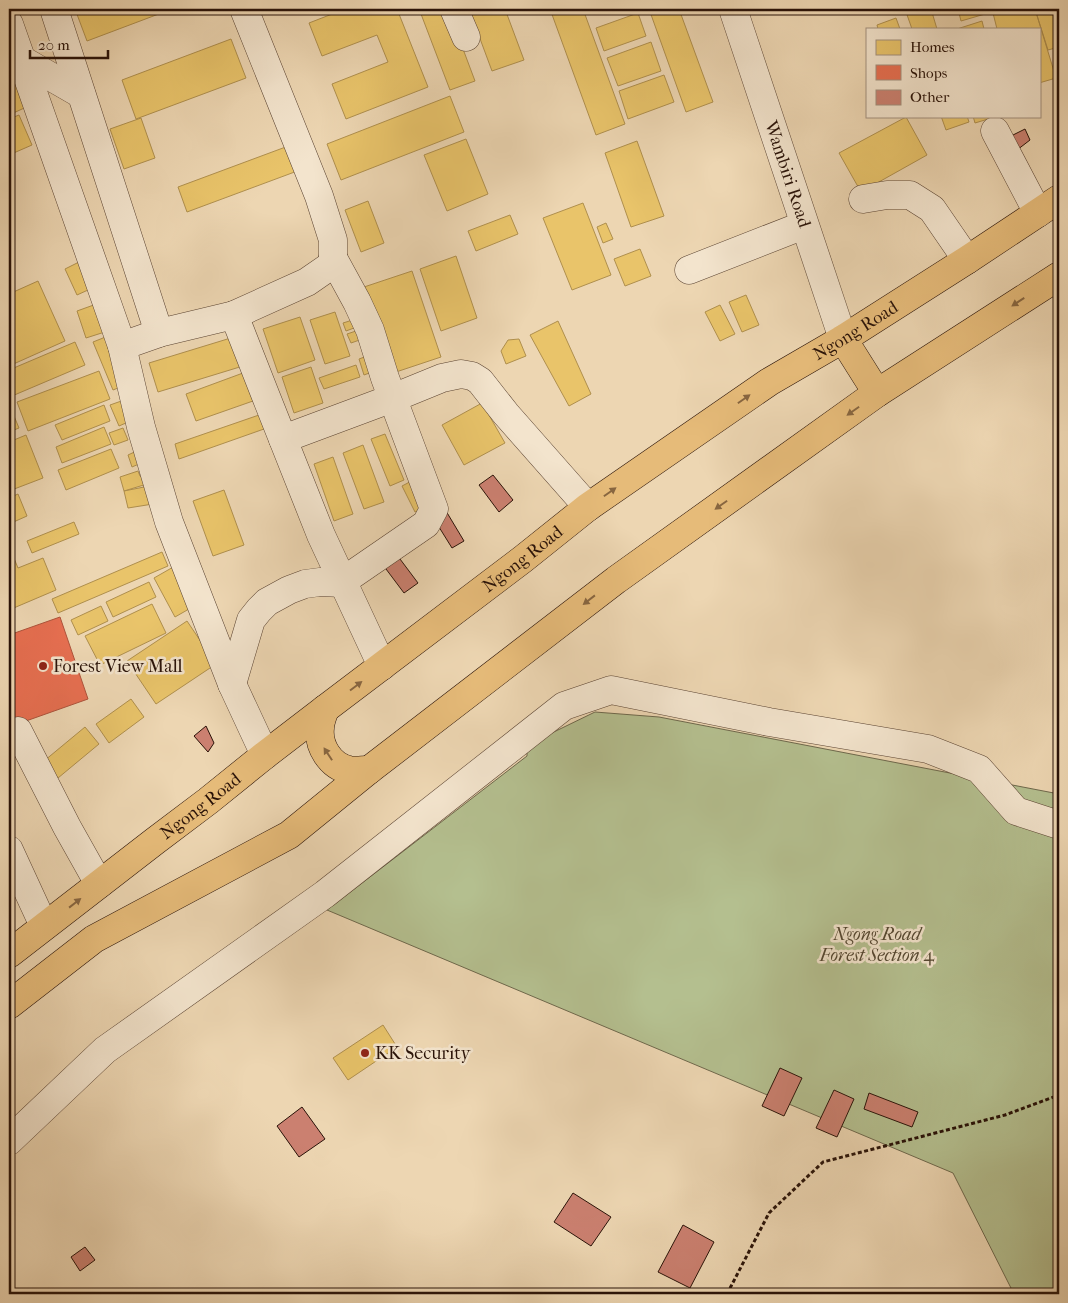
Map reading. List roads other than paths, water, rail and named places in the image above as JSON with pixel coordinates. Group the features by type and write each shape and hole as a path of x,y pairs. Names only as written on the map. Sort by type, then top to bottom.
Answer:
{"main road":[{"name":"Ngong Road","path":"9,954 588,507 769,382 842,339 1049,206"},
{"path":"9,1005 94,939 289,835 369,770 616,580 877,393 1059,276"},
{"path":"842,339 877,393"},
{"path":"325,709 320,729 325,753 334,763 348,770 369,770"}],"street":[{"path":"54,9 159,333"},
{"path":"454,9 466,37"},
{"name":"Wambiri Road","path":"733,9 842,339"},
{"path":"122,346 159,333 234,315 307,282 332,264 333,240 319,196 251,11"},
{"path":"9,24 122,346 141,427 169,522 232,684 265,755"},
{"path":"22,60 80,94"},
{"path":"995,131 1049,206"},
{"path":"863,199 887,195 910,195 932,209 967,260"},
{"path":"689,270 804,224"},
{"path":"232,684 252,620 266,602 305,584 343,582 426,524 434,509 385,378 370,330 333,258"},
{"path":"234,315 321,535 382,666"},
{"path":"283,439 442,378 461,374 472,376 480,381 506,414 588,507"},
{"path":"9,1142 106,1050 325,894 564,706 611,690 769,722 928,749 979,769 1016,811 1059,826"},
{"path":"18,731 67,828 98,884"},
{"path":"9,850 44,926"}],"place":[{"name":"Forest View Mall","path":"43,666"},
{"name":"KK Security","path":"365,1053"}],"park label":[{"name":"Ngong Road Forest Section 4","path":"877,944"}]}
